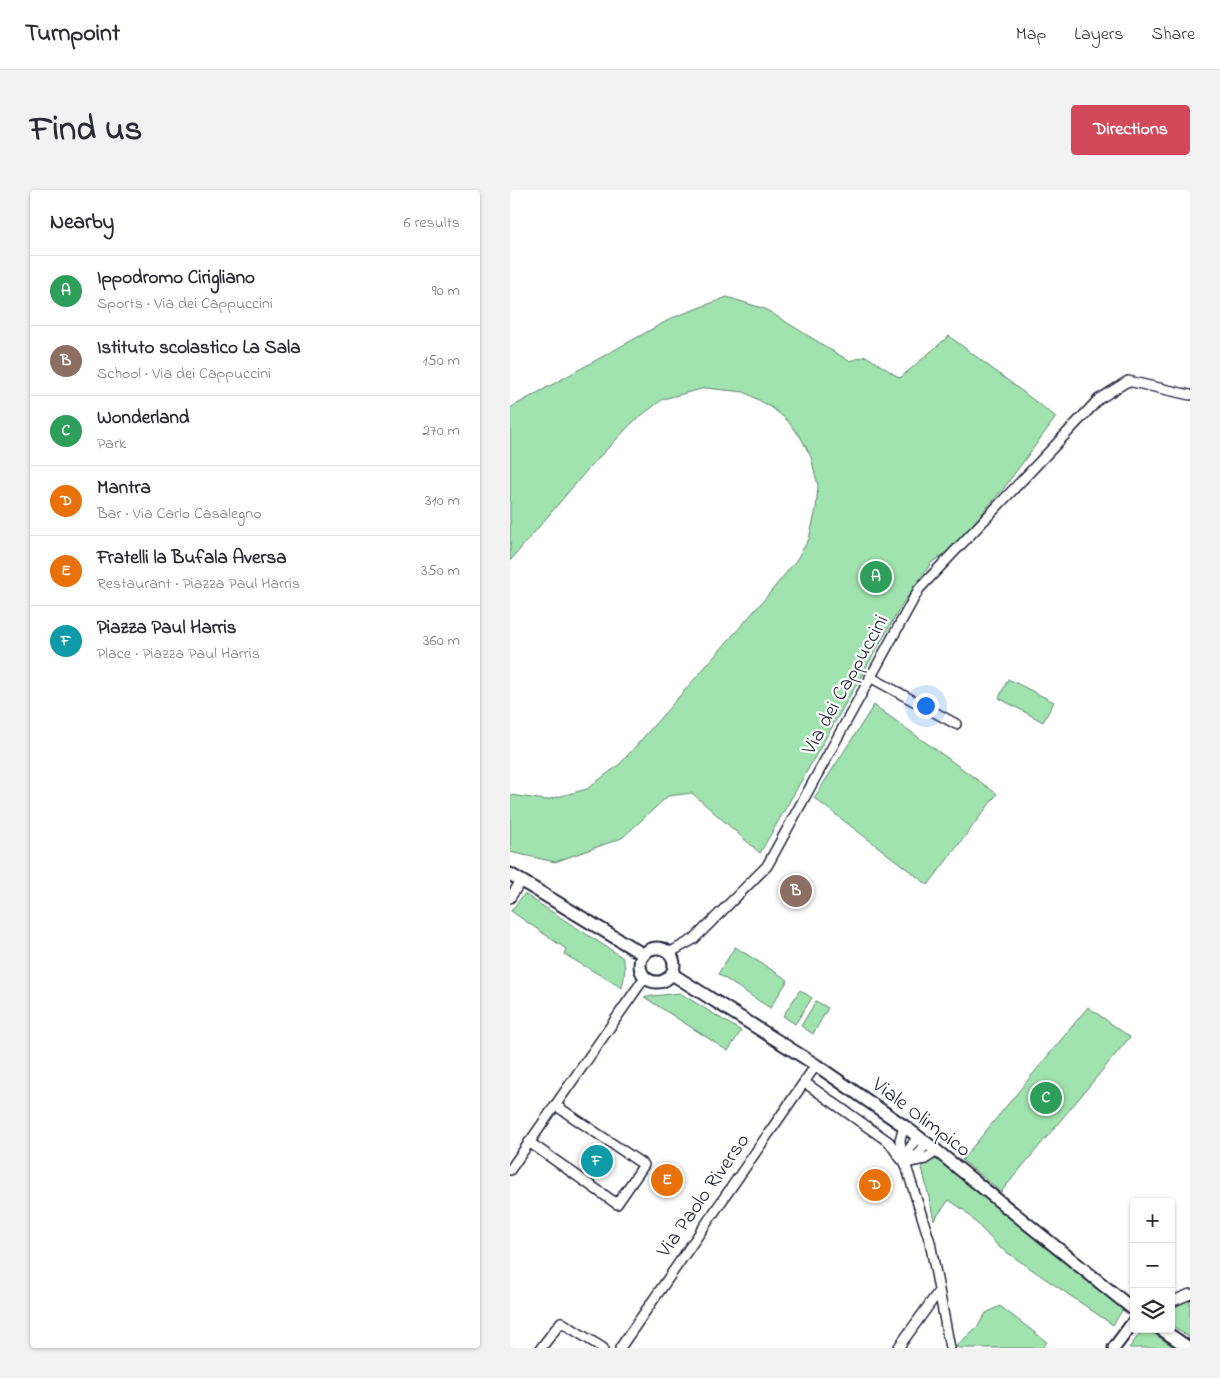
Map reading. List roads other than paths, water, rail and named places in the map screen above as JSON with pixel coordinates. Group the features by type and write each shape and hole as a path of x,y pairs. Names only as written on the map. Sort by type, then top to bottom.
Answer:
{"main road":[{"path":"510,874 644,955"},
{"path":"659,949 669,953 674,963 672,974 659,982 649,980 641,966 644,955 648,951 659,949"},
{"name":"Viale Olimpico","path":"672,974 816,1065 904,1126 1130,1307"},
{"path":"1114,1348 1130,1326"},
{"path":"1167,1333 1189,1348"}],"street":[{"name":"Via dei Cappuccini","path":"669,953 694,939 767,866 919,588 1099,398 1128,381 1190,394"},
{"path":"870,677 956,724"},
{"path":"510,898 522,881"},
{"path":"510,1170 645,976"},
{"name":"Via Paolo Riverso","path":"620,1348 816,1065"},
{"path":"804,1082 889,1142 905,1163"},
{"path":"529,1142 617,1204 644,1165 555,1105"},
{"path":"904,1126 900,1140 905,1163 930,1242 950,1348"},
{"path":"905,1163 918,1154 922,1140"},
{"path":"905,1163 916,1162 937,1151"},
{"path":"898,1348 939,1291"},
{"path":"1175,1300 1190,1294"},
{"path":"541,1348 561,1322 603,1348"}],"place":[{"name":"Ippodromo Cirigliano","path":"876,577"},
{"name":"Istituto scolastico La Sala","path":"796,891"},
{"name":"Wonderland","path":"1046,1098"},
{"name":"Piazza Paul Harris","path":"597,1161"},
{"name":"Fratelli la Bufala Aversa","path":"667,1180"},
{"name":"Mantra","path":"875,1185"}]}
